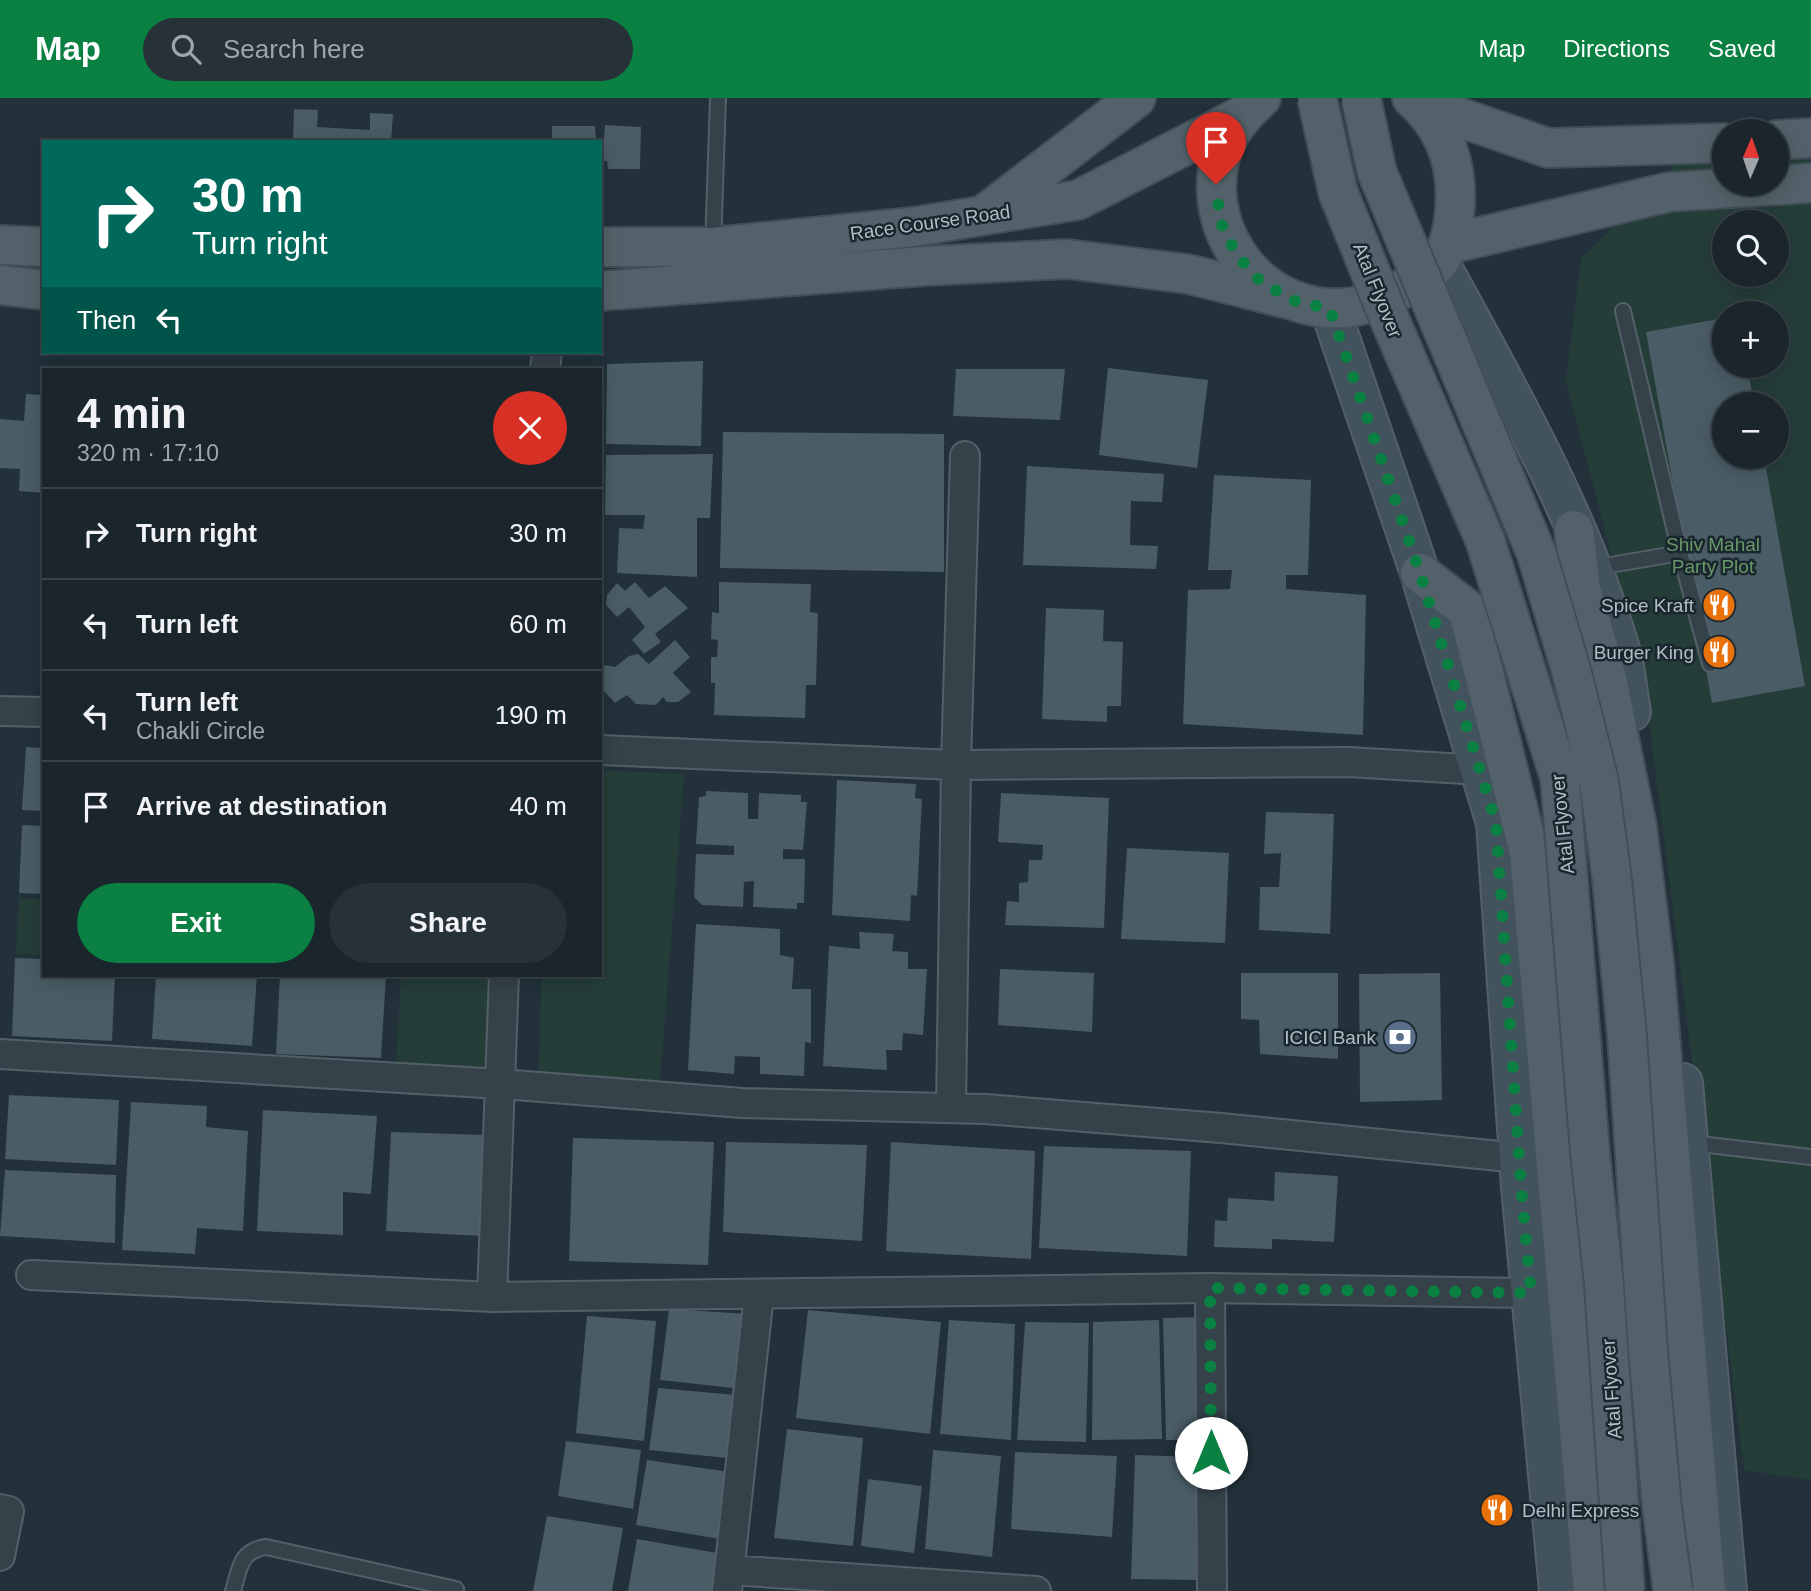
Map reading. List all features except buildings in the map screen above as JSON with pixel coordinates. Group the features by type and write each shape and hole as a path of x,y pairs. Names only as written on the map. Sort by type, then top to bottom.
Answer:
{"main road":[{"path":"985,215 1136,98"},
{"name":"Atal Flyover","path":"1317,98 1338,192 1485,540 1560,778 1588,1138 1604,1286 1625,1591"},
{"name":"Atal Flyover","path":"1361,98 1377,172 1537,555 1571,670 1599,782 1625,1010 1650,1364 1662,1508 1673,1591"},
{"path":"1415,101 1548,148 1712,144"},
{"path":"1415,101 1440,130 1453,162 1455,197 1445,253"},
{"name":"Race Course Road","path":"602,291 712,265 913,227 1078,200 1251,105"},
{"path":"1251,105 1223,148 1216,184 1220,221 1236,254 1260,281 1292,300"},
{"path":"1789,139 1811,138"},
{"path":"1330,309 1368,304 1404,288 1445,253 1669,192 1811,183"},
{"path":"0,245 42,247"},
{"name":"Race Course Road","path":"602,247 712,265 925,266 1068,259 1188,274 1330,309"},
{"path":"0,285 42,290"},
{"path":"1574,530 1581,589 1588,585 1637,827 1654,961 1706,1591"},
{"path":"1420,573 1468,610 1529,853 1593,1591"}],"street":[{"path":"1445,253 1526,421 1574,530"},
{"path":"1330,309 1420,573 1496,823 1519,1158 1559,1591"},
{"path":"951,1108 956,765 965,456"},
{"path":"1588,585 1620,651 1665,912 1727,1591"},
{"path":"0,711 42,712"},
{"path":"602,750 956,765 1349,762 1481,770"},
{"path":"492,1297 504,977"},
{"path":"0,1054 501,1084 742,1103 985,1109 1221,1128 1519,1158"},
{"path":"31,1275 492,1297 1210,1288 1531,1293"},
{"path":"1210,1288 1212,1591"},
{"path":"759,1294 728,1581 1035,1591"},
{"path":"0,1509 9,1511 0,1556"}],"lane":[{"path":"712,265 718,98"},
{"path":"1623,311 1680,552 1710,664"},
{"path":"1588,585 1680,552"},
{"path":"1688,1142 1811,1157"},
{"path":"233,1591 243,1558 253,1549 266,1547 456,1589"}],"green space":[{"name":"Shiv Mahal Party Plot","path":"1811,158 1811,1480 1744,1470 1644,681 1566,381 1581,259 1676,163 1712,162 1712,196 1789,196 1789,159"},
{"path":"602,770 684,774 660,1083 538,1076 542,977 602,977"},
{"path":"19,898 42,899 42,955 16,954"},
{"path":"401,977 499,977 496,1075 396,1067"}],"place":[{"name":"Spice Kraft","path":"1719,605"},
{"name":"Burger King","path":"1719,652"},
{"name":"ICICI Bank","path":"1400,1037"},
{"name":"Delhi Express","path":"1497,1510"}],"route":[{"path":"1211,1453 1210,1288 1531,1293 1496,823 1420,573 1330,309 1292,300 1260,281 1236,254 1220,221 1216,184"}]}
